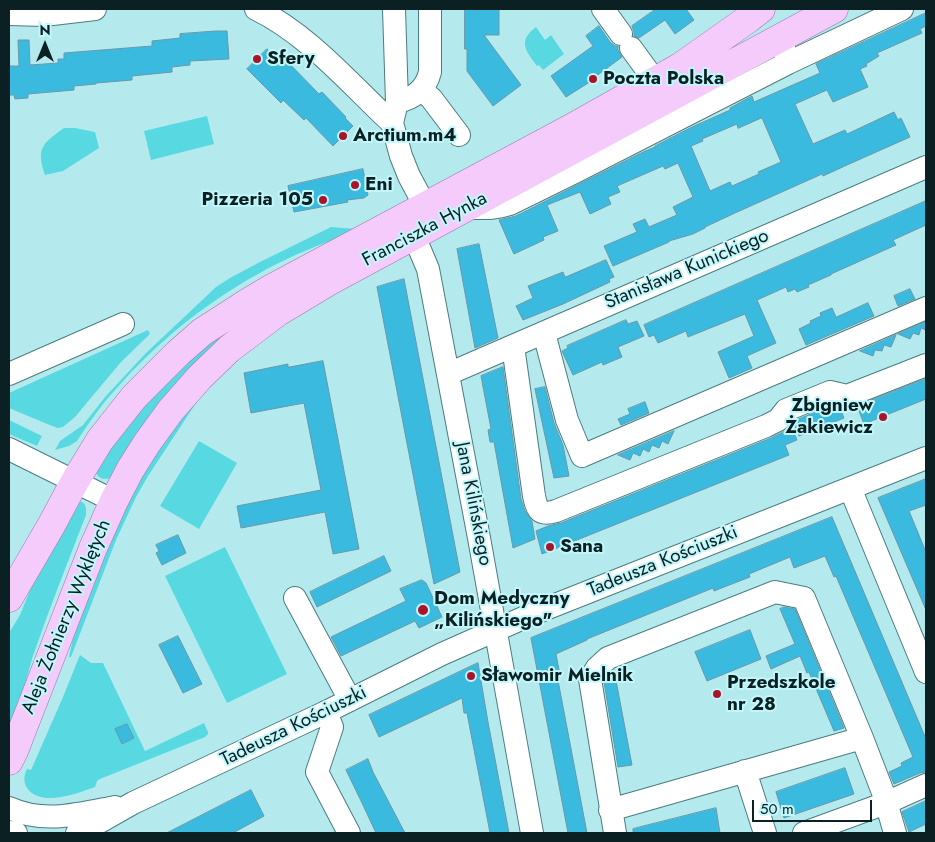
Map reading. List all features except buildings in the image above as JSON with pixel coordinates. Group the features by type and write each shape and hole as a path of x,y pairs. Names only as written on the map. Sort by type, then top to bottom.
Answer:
{"main road":[{"name":"Franciszka Hynka","path":"75,481 100,440 134,396 178,352 202,332 265,292 680,67 761,9"},
{"name":"Franciszka Hynka","path":"114,501 147,443 171,410 200,376 229,349 278,312 328,282 834,9"},
{"path":"9,598 75,481"},
{"name":"Aleja Żołnierzy Wyklętych","path":"9,761 93,548 114,501"}],"street":[{"path":"9,14 44,15 94,9"},
{"path":"256,9 281,23 300,38 392,123"},
{"path":"394,9 397,102 392,123 401,156 425,206"},
{"path":"397,102 412,97 422,90 429,77 430,9"},
{"path":"603,9 655,81"},
{"path":"467,208 501,207 510,204 788,63 902,9"},
{"path":"781,37 788,63"},
{"path":"422,90 431,98 459,135"},
{"name":"Stanisława Kunickiego","path":"448,374 926,167"},
{"name":"Jana Kilińskiego","path":"414,236 428,268 532,833"},
{"path":"544,333 567,420 582,456 926,308"},
{"path":"11,368 122,324"},
{"path":"513,346 534,496 537,507 540,512 544,513 556,511 766,426 778,420 786,410 830,392 846,396 926,365"},
{"path":"9,449 114,501"},
{"name":"Tadeusza Kościuszki","path":"77,833 133,803 326,712 442,654 496,630 926,458"},
{"path":"850,488 920,637 926,672"},
{"path":"615,833 590,679 597,668 608,658 775,592 804,598 862,738 895,833"},
{"path":"295,598 350,700"},
{"path":"326,712 332,727 316,772 349,833"},
{"path":"610,810 862,738"},
{"path":"745,771 765,833"},
{"path":"804,833 886,803 926,785"},
{"name":"Tadeusza Kościuszki","path":"9,808 21,813 43,817 65,817 133,803"},
{"path":"9,832 16,833"}],"shaded area":[{"path":"536,27 545,40 551,35 564,54 543,70 539,65 537,66 525,46 527,37"},
{"path":"207,116 214,144 151,160 144,131"},
{"path":"64,128 95,132 99,148 63,171 45,175 41,159 43,147 50,138"},
{"path":"331,227 357,229 267,269 205,308 167,338 132,371 105,401 77,441 69,446 55,450 60,441 83,425 106,396 145,354 216,287 260,262"},
{"path":"285,290 111,478 103,479 99,477 95,470 125,423 182,362"},
{"path":"148,330 150,334 121,362 75,417 63,427 52,426 9,408 9,393"},
{"path":"200,397 136,497 116,540 71,657 69,657 76,623 128,499 169,430"},
{"path":"9,420 42,436 37,446 9,434"},
{"path":"199,441 237,463 199,529 160,506"},
{"path":"79,501 85,504 86,515 39,638 9,734 9,633 20,615 35,578"},
{"path":"225,547 287,674 227,703 165,576"},
{"path":"80,655 91,663 103,663 145,751 204,723 208,734 205,737 100,779 95,787 88,790 50,798 33,794 27,788 24,781 25,774 27,769 31,770"}],"place":[{"name":"Sfery","path":"257,59"},
{"name":"Poczta Polska","path":"593,79"},
{"name":"Arctium.m4","path":"343,136"},
{"name":"Eni","path":"355,185"},
{"name":"Pizzeria 105","path":"323,200"},
{"name":"Zbigniew Żakiewicz","path":"883,417"},
{"name":"Sana","path":"550,547"},
{"name":"Dom Medyczny „Kilińskiego\"","path":"423,610"},
{"name":"Sławomir Mielnik","path":"471,676"},
{"name":"Przedszkole nr 28","path":"717,694"}]}
